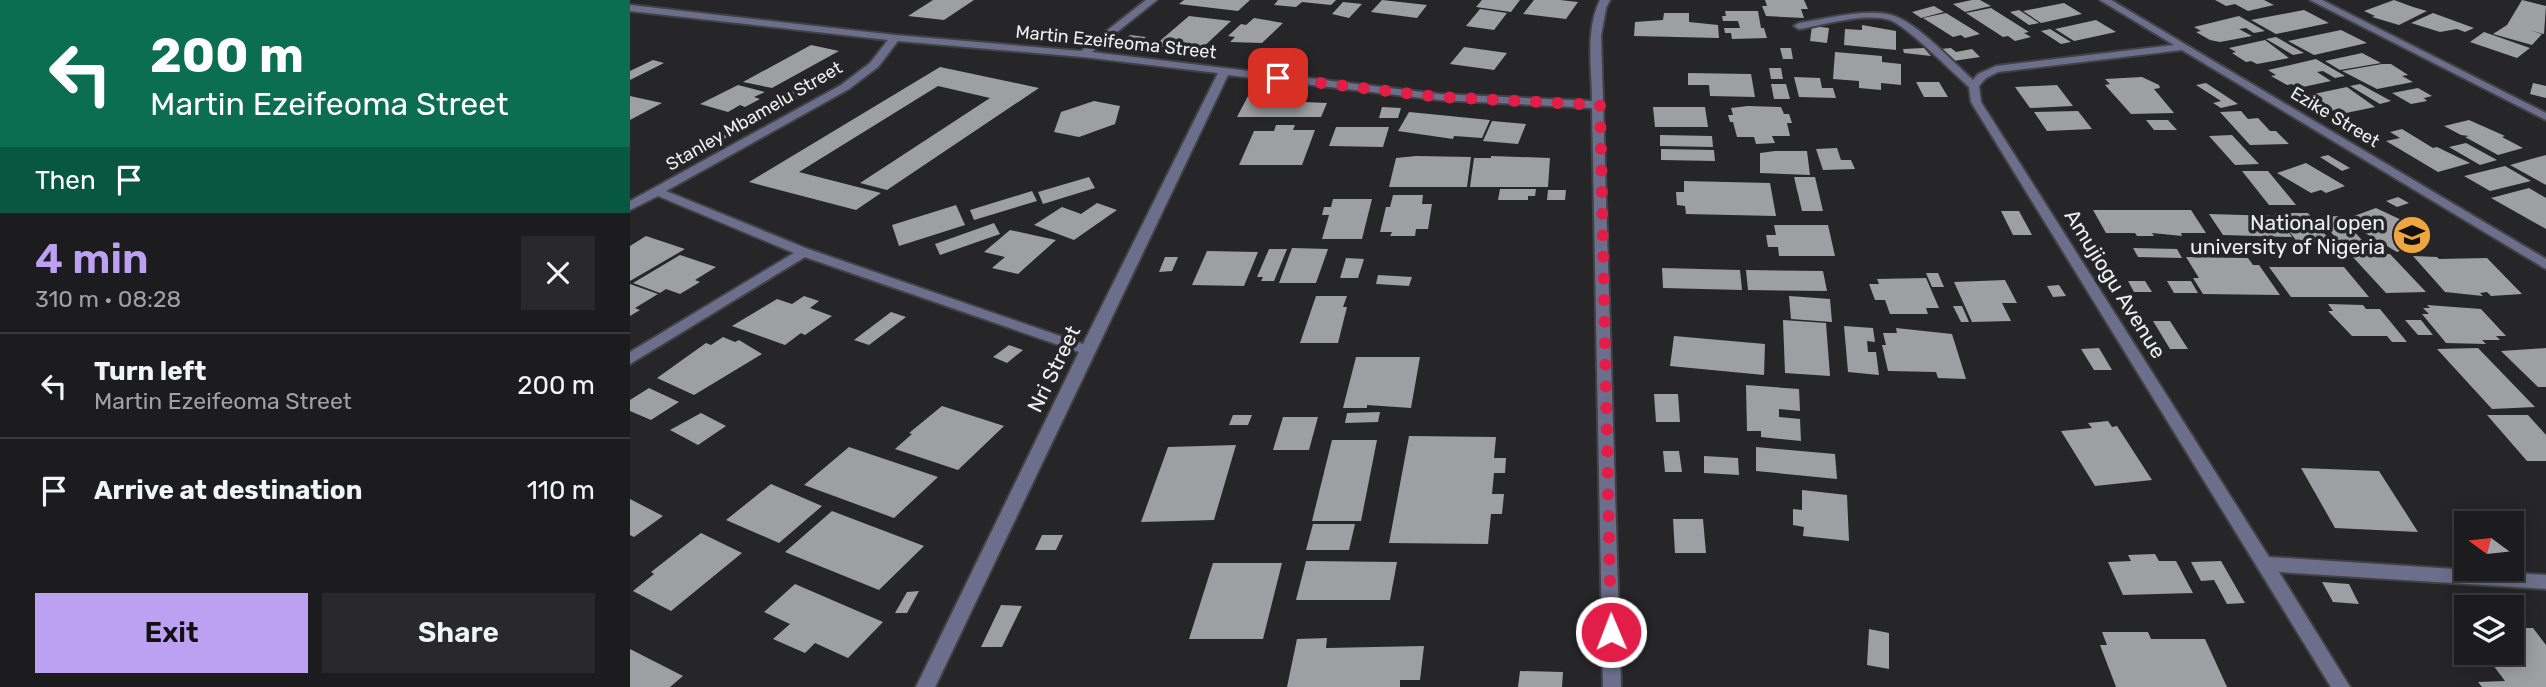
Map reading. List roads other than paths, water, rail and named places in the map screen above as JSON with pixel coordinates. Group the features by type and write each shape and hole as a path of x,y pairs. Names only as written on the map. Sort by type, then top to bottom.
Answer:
{"street":[{"path":"1083,54 1152,0"},
{"path":"1605,0 1596,36 1600,105 1612,687"},
{"name":"Ezike Street","path":"2105,0 2546,265"},
{"path":"2315,0 2546,117"},
{"name":"Martin Ezeifeoma Street","path":"630,8 895,38 1083,54 1439,97 1600,105"},
{"path":"1799,26 1868,15 1893,18 1908,27 1974,86 1982,76 1996,69 2185,47"},
{"name":"Stanley Mbamelu Street","path":"630,206 845,87 874,65 895,38"},
{"name":"Nri Street","path":"925,687 1224,72"},
{"name":"Amujiogu Avenue","path":"1974,86 1976,102 2341,687"},
{"path":"657,191 804,252 1087,350"},
{"path":"630,359 804,252"},
{"path":"2266,564 2546,582"}],"place":[{"name":"National open university of Nigeria","path":"2412,235"}]}
